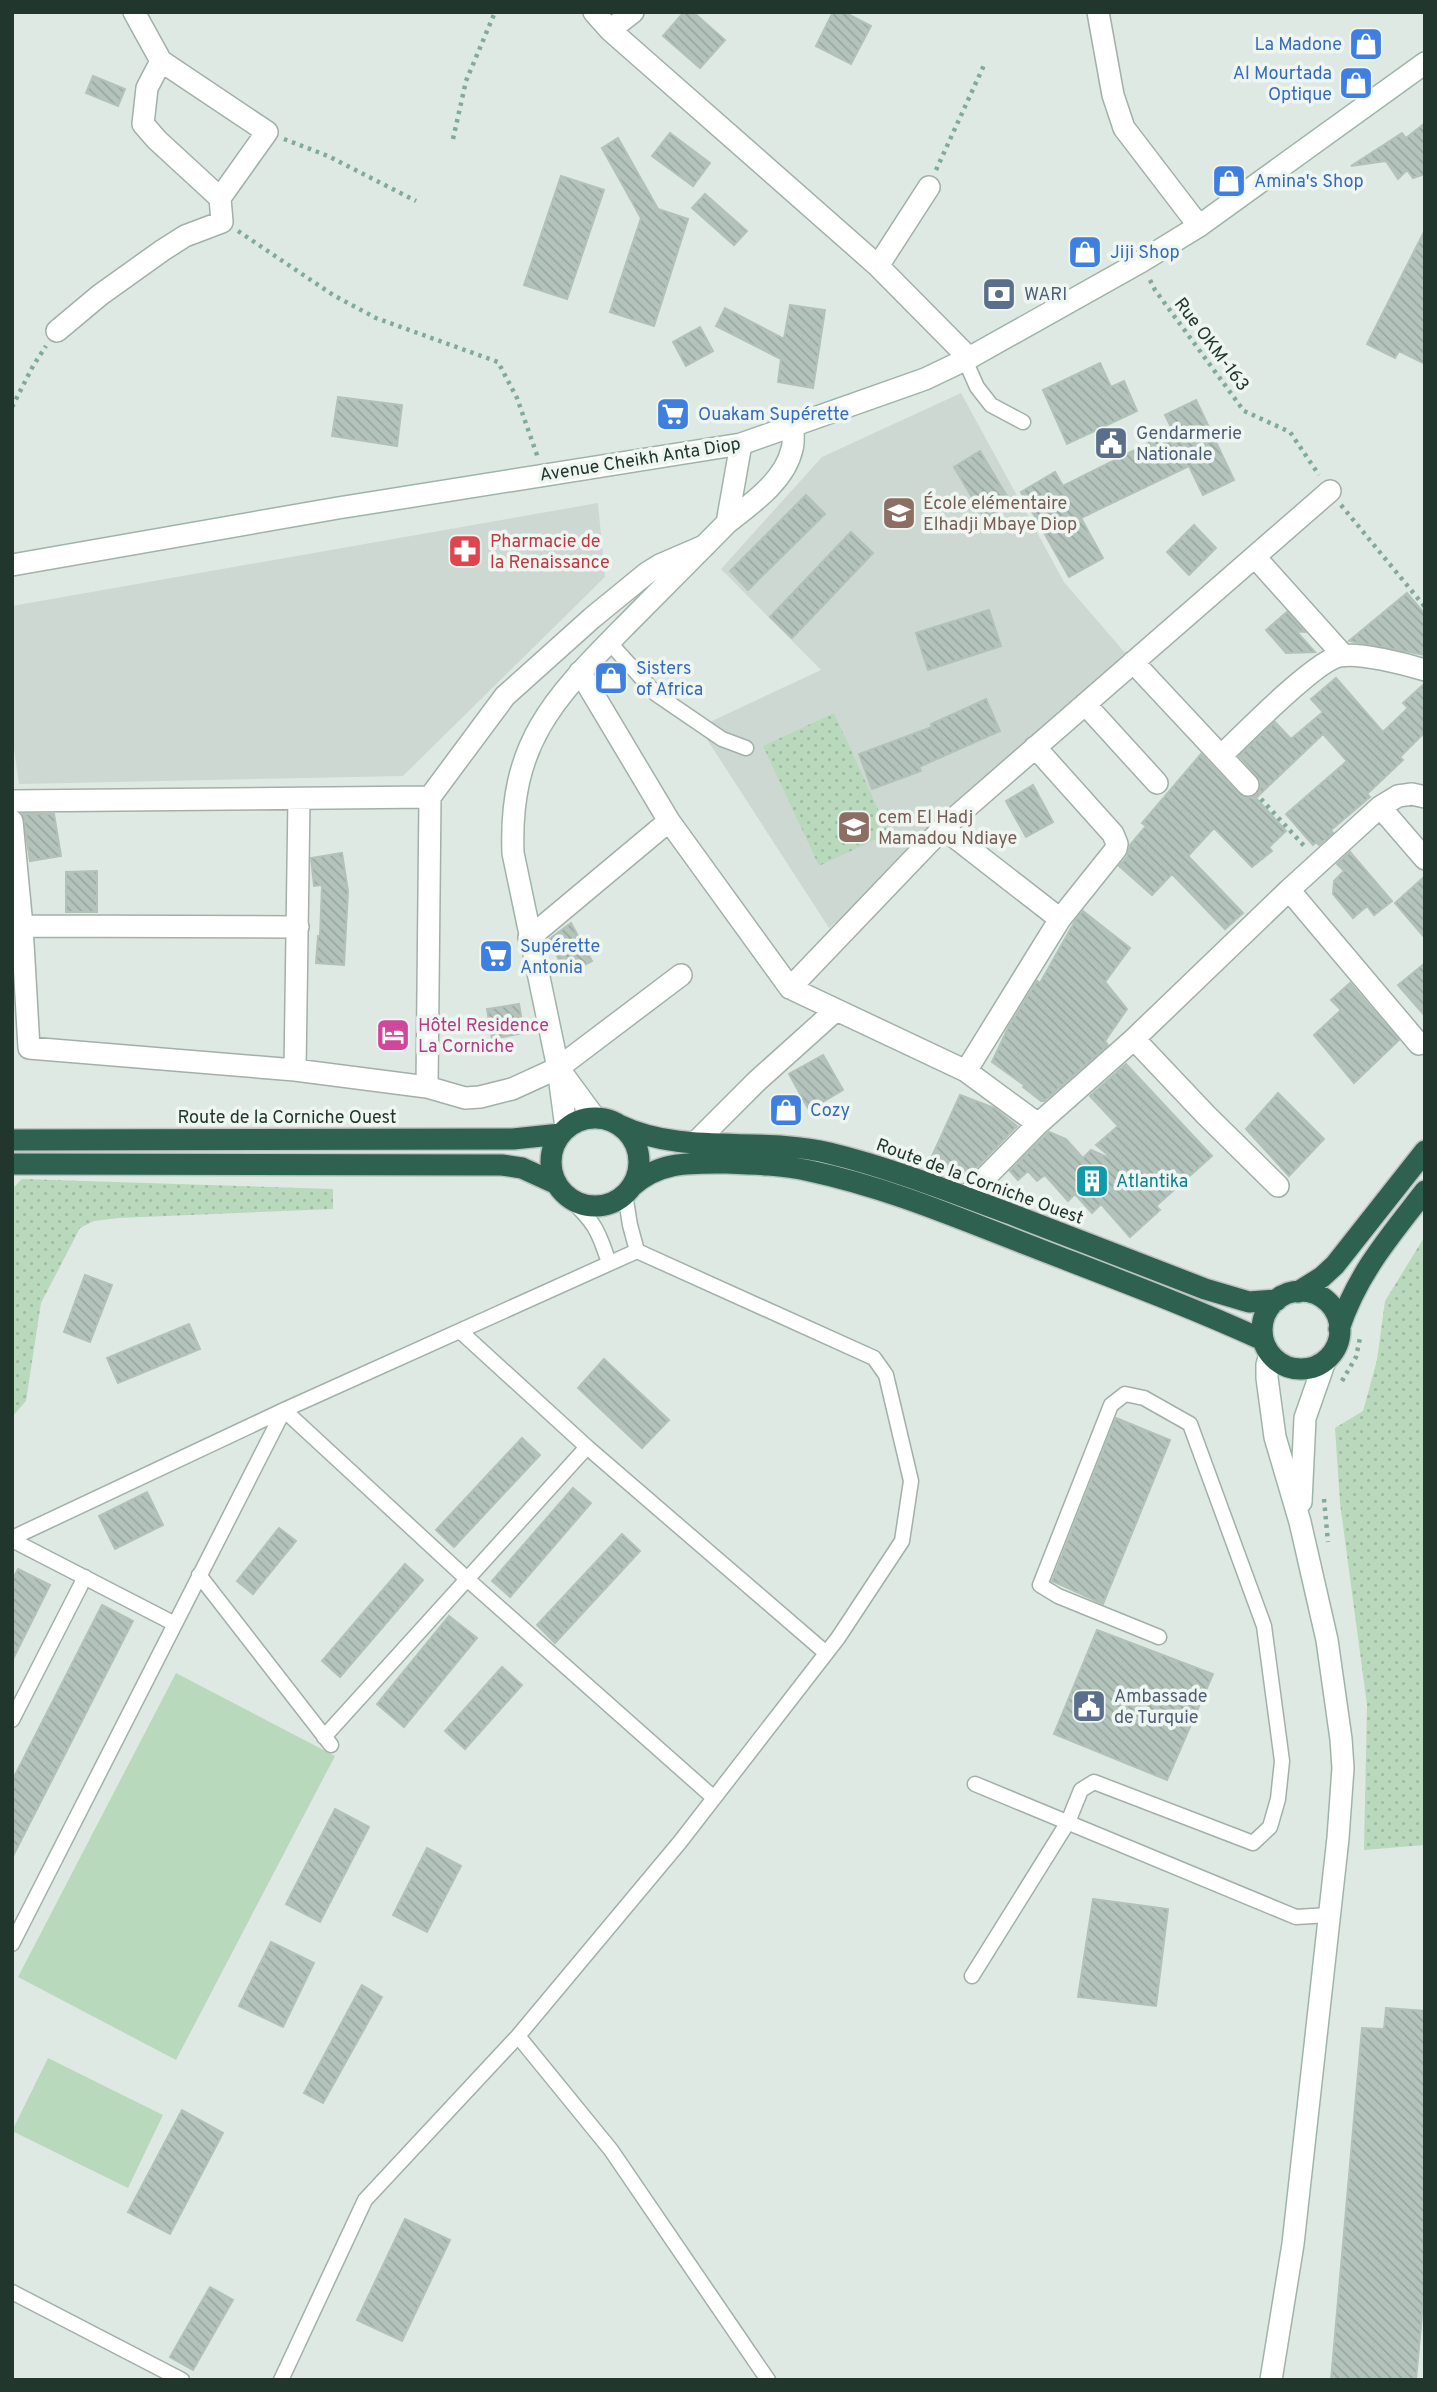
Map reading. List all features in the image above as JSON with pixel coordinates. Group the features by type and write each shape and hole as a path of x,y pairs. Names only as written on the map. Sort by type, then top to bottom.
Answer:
{"highway":[{"path":"562,1191 551,1164 555,1143 564,1131 585,1119 595,1118 608,1119 619,1125 629,1134 636,1146 639,1160 637,1174 628,1191"},
{"name":"Route de la Corniche Ouest","path":"619,1125 650,1136 825,1152 891,1170 1205,1289 1249,1302 1277,1300"},
{"name":"Route de la Corniche Ouest","path":"12,1140 513,1139 564,1131"},
{"path":"1298,1292 1335,1265 1425,1152"},
{"path":"12,1164 502,1165 522,1168 579,1203 591,1206 615,1201 643,1176 683,1163 766,1165 809,1170 885,1190 1197,1310 1266,1347 1279,1362 1290,1368 1302,1369 1325,1361 1338,1340 1350,1328 1356,1285 1380,1248 1425,1191"},
{"path":"1266,1347 1262,1329 1264,1318 1277,1300 1287,1294 1310,1292 1322,1297 1337,1317 1350,1328"}],"street":[{"path":"57,331 120,280 163,250 185,236 222,222 220,198 267,132 161,61 134,12"},
{"path":"594,12 610,30 878,266 967,359"},
{"path":"610,30 633,12"},
{"path":"1098,12 1113,95 1124,128 1199,226"},
{"path":"161,61 147,88 143,124 157,141 220,198"},
{"name":"Avenue Cheikh Anta Diop","path":"12,565 741,444 793,427 925,379 967,359 1142,261 1199,226 1425,63"},
{"path":"878,266 929,187"},
{"path":"564,1131 558,1068 513,853 512,819 525,758 552,704 580,672 727,523 756,501 776,480 792,449 793,427"},
{"path":"727,523 741,444"},
{"path":"790,988 943,828 1330,491"},
{"path":"427,1087 430,797 505,696 647,573 704,546"},
{"path":"1255,557 1343,655"},
{"path":"1221,756 1314,669 1333,657 1358,656 1425,670"},
{"path":"1133,663 1248,785"},
{"path":"580,672 669,821 790,988 966,1071 1038,1124"},
{"path":"1085,704 1157,783"},
{"path":"966,1071 1060,919 1113,853 1117,844 1113,834 1035,747"},
{"path":"966,1198 1038,1124 1134,1039 1380,807 1398,796 1412,794 1425,797"},
{"path":"12,801 430,797"},
{"path":"295,1070 299,799"},
{"path":"1380,807 1425,859"},
{"path":"12,821 22,926 29,1048 295,1070 427,1087 465,1098 480,1097 512,1090 558,1068 681,975"},
{"path":"529,938 669,821"},
{"path":"943,828 1060,919"},
{"path":"1289,890 1419,1044"},
{"path":"22,926 298,927"},
{"path":"696,1142 757,1081 836,1010"},
{"path":"1134,1039 1278,1186"},
{"path":"558,1068 595,1118"},
{"path":"1266,1347 1275,1437 1300,1522 1327,1640 1342,1739 1342,1795 1293,2244 1271,2380"},
{"path":"1300,1522 1305,1418 1325,1361"}],"lane":[{"path":"967,359 977,387 991,405 1023,422"},
{"path":"609,642 656,694 722,738 746,748"},
{"path":"562,1191 600,1232 609,1263"},
{"path":"628,1191 630,1225 637,1251"},
{"path":"12,1539 284,1410 637,1251 874,1359 886,1375 911,1481 902,1541 826,1653 680,1842 518,2036 365,2200 281,2380"},
{"path":"460,1331 587,1447 826,1653"},
{"path":"972,1976 1068,1822 1081,1790 1094,1782 1254,1843 1270,1827 1278,1799 1282,1761 1264,1626 1190,1424 1144,1398 1125,1394 1111,1405 1040,1585 1159,1637"},
{"path":"284,1410 467,1579 713,1798"},
{"path":"12,1944 284,1410"},
{"path":"199,1576 328,1741 467,1579 587,1447"},
{"path":"12,1539 175,1624"},
{"path":"12,1720 85,1577"},
{"path":"975,1783 1296,1917 1329,1915"},
{"path":"518,2036 611,2150 768,2380"},
{"path":"12,2292 182,2380"}],"path":[{"path":"453,139 466,81 495,12"},
{"path":"929,187 985,62"},
{"path":"267,132 328,156 416,201"},
{"path":"222,222 257,242 334,295 376,318 498,362 517,398 543,475"},
{"name":"Rue OKM-163","path":"1142,261 1155,290 1244,411 1290,432 1330,491 1425,607"},
{"path":"12,407 33,366 57,331"},
{"path":"1248,785 1319,863"},
{"path":"1339,1385 1356,1357 1350,1328"},
{"path":"1323,1490 1328,1545"}],"shaded area":[{"path":"961,393 1064,582 1133,662 829,928 699,727 821,670 721,569 822,457"},
{"path":"598,503 605,577 403,776 19,784 12,735 12,606"}],"green space":[{"path":"834,713 889,833 819,866 763,746"},
{"path":"22,1179 333,1189 333,1209 119,1218 94,1221 80,1228 41,1303 26,1401 12,1417 12,1189"},
{"path":"1425,1236 1425,1845 1364,1850 1367,1705 1340,1503 1335,1428 1363,1411 1377,1360 1385,1301"},
{"path":"176,1673 335,1756 176,2060 18,1977"},
{"path":"48,2058 163,2115 128,2188 12,2131"}],"building":[{"path":"684,12 693,12 725,40 700,68 663,36"},
{"path":"833,12 844,12 871,26 851,64 816,46"},
{"path":"93,76 125,89 118,106 86,93"},
{"path":"1425,123 1425,174 1413,178 1407,170 1398,179 1386,161 1351,166 1402,133 1406,138"},
{"path":"670,133 710,163 693,186 652,156"},
{"path":"618,138 658,209 688,219 654,326 610,312 641,218 602,148"},
{"path":"561,176 604,190 567,299 524,285"},
{"path":"705,194 747,231 734,245 692,208"},
{"path":"1425,230 1425,364 1399,351 1395,358 1367,344"},
{"path":"790,305 825,310 813,388 778,382 781,359 716,326 725,308 784,339"},
{"path":"700,327 713,351 686,366 673,342"},
{"path":"1100,363 1111,387 1124,381 1137,411 1067,444 1043,390"},
{"path":"338,397 402,405 397,446 332,436"},
{"path":"1196,400 1234,480 1203,495 1189,466 1081,518 1103,558 1069,577 1021,492 1055,472 1063,486 1173,431 1165,415"},
{"path":"980,451 1011,503 985,519 954,467"},
{"path":"806,495 825,514 748,590 730,571"},
{"path":"1194,525 1216,548 1189,575 1167,552"},
{"path":"851,532 873,553 792,638 770,617"},
{"path":"1407,593 1425,614 1425,655 1349,641"},
{"path":"989,610 1001,646 928,670 916,633"},
{"path":"1287,612 1305,632 1296,631 1315,652 1286,653 1266,630"},
{"path":"1336,678 1383,732 1408,708 1403,703 1425,683 1425,732 1400,757 1403,760 1367,794 1370,797 1331,830 1333,833 1319,845 1316,842 1313,845 1286,814 1347,761 1323,734 1256,798 1286,831 1269,847 1272,851 1252,867 1214,828 1188,856 1243,913 1225,929 1172,874 1152,895 1119,866 1127,857 1130,845 1146,826 1142,823 1201,754 1239,794 1250,798 1256,795 1261,781 1239,756 1275,722 1291,739 1323,712 1311,699"},
{"path":"986,699 1000,731 919,767 921,771 872,789 859,754 932,727 931,724"},
{"path":"1033,785 1053,822 1026,837 1006,801"},
{"path":"23,814 54,814 61,856 30,861"},
{"path":"1350,852 1392,901 1374,915 1367,906 1353,918 1333,894 1334,881 1344,871 1337,864"},
{"path":"342,853 348,891 344,965 316,963 322,885 314,886 311,858"},
{"path":"97,871 97,912 66,912 66,872"},
{"path":"1425,876 1425,938 1395,903"},
{"path":"1083,911 1130,948 1105,982 1127,1009 1105,1041 1108,1045 1041,1101 992,1062 1008,1028 1037,981 1040,983"},
{"path":"571,923 592,961 567,974 548,940"},
{"path":"1425,963 1425,1016 1398,985"},
{"path":"1350,983 1399,1040 1354,1083 1314,1035 1341,1010 1331,1000"},
{"path":"519,1004 524,1033 492,1039 487,1009"},
{"path":"823,1055 843,1090 809,1110 789,1074"},
{"path":"1126,1064 1212,1156 1156,1206 1160,1210 1130,1237 1101,1204 1092,1213 1075,1194 1068,1201 1045,1175 1037,1181 1028,1171 1018,1180 1010,1171 1049,1132 1066,1139 1083,1158 1091,1150 1107,1157 1096,1145 1118,1126 1090,1096"},
{"path":"1278,1093 1324,1139 1289,1176 1246,1129"},
{"path":"960,1095 994,1108 1017,1126 966,1178 928,1165"},
{"path":"85,1275 112,1285 90,1342 64,1332"},
{"path":"189,1324 200,1349 118,1383 107,1358"},
{"path":"604,1359 669,1420 642,1448 578,1388"},
{"path":"1116,1418 1170,1440 1103,1604 1052,1581"},
{"path":"522,1438 540,1455 454,1547 436,1530"},
{"path":"573,1488 591,1503 510,1597 492,1581"},
{"path":"147,1492 163,1525 115,1549 99,1516"},
{"path":"279,1528 296,1541 253,1594 237,1581"},
{"path":"622,1534 640,1551 555,1643 537,1625"},
{"path":"405,1564 423,1580 340,1677 322,1661"},
{"path":"18,1569 50,1585 12,1661 12,1581"},
{"path":"102,1605 133,1621 12,1858 12,1781"},
{"path":"449,1616 477,1638 404,1727 377,1704"},
{"name":"Ambassade de Turquie","path":"1097,1630 1213,1674 1167,1780 1054,1734"},
{"path":"502,1667 522,1685 465,1749 445,1731"},
{"path":"335,1809 369,1827 320,1922 286,1904"},
{"path":"427,1848 461,1866 427,1932 393,1915"},
{"path":"1093,1899 1168,1909 1156,2006 1078,1997"},
{"path":"271,1942 314,1963 283,2027 239,2006"},
{"path":"362,1985 382,1997 323,2103 304,2093"},
{"path":"1386,2008 1425,2011 1425,2282 1416,2380 1331,2380 1362,2028 1384,2029"},
{"path":"182,2110 223,2133 170,2234 128,2212"},
{"path":"405,2219 450,2240 402,2341 357,2320"},
{"path":"210,2287 233,2300 193,2370 170,2357"}],"place":[{"name":"La Madone","path":"1366,44"},
{"name":"Al Mourtada Optique","path":"1356,83"},
{"name":"Amina's Shop","path":"1229,181"},
{"name":"Jiji Shop","path":"1085,252"},
{"name":"WARI","path":"999,294"},
{"name":"Ouakam Supérette","path":"673,414"},
{"name":"Gendarmerie Nationale","path":"1111,443"},
{"name":"École elémentaire Elhadji Mbaye Diop","path":"899,513"},
{"name":"Pharmacie de la Renaissance","path":"465,551"},
{"name":"Sisters of Africa","path":"611,678"},
{"name":"cem El Hadj Mamadou Ndiaye","path":"854,827"},
{"name":"Supérette Antonia","path":"496,956"},
{"name":"Hôtel Residence La Corniche","path":"393,1035"},
{"name":"Cozy","path":"786,1110"},
{"name":"Atlantika","path":"1092,1181"},
{"name":"Ambassade de Turquie","path":"1089,1706"}]}
